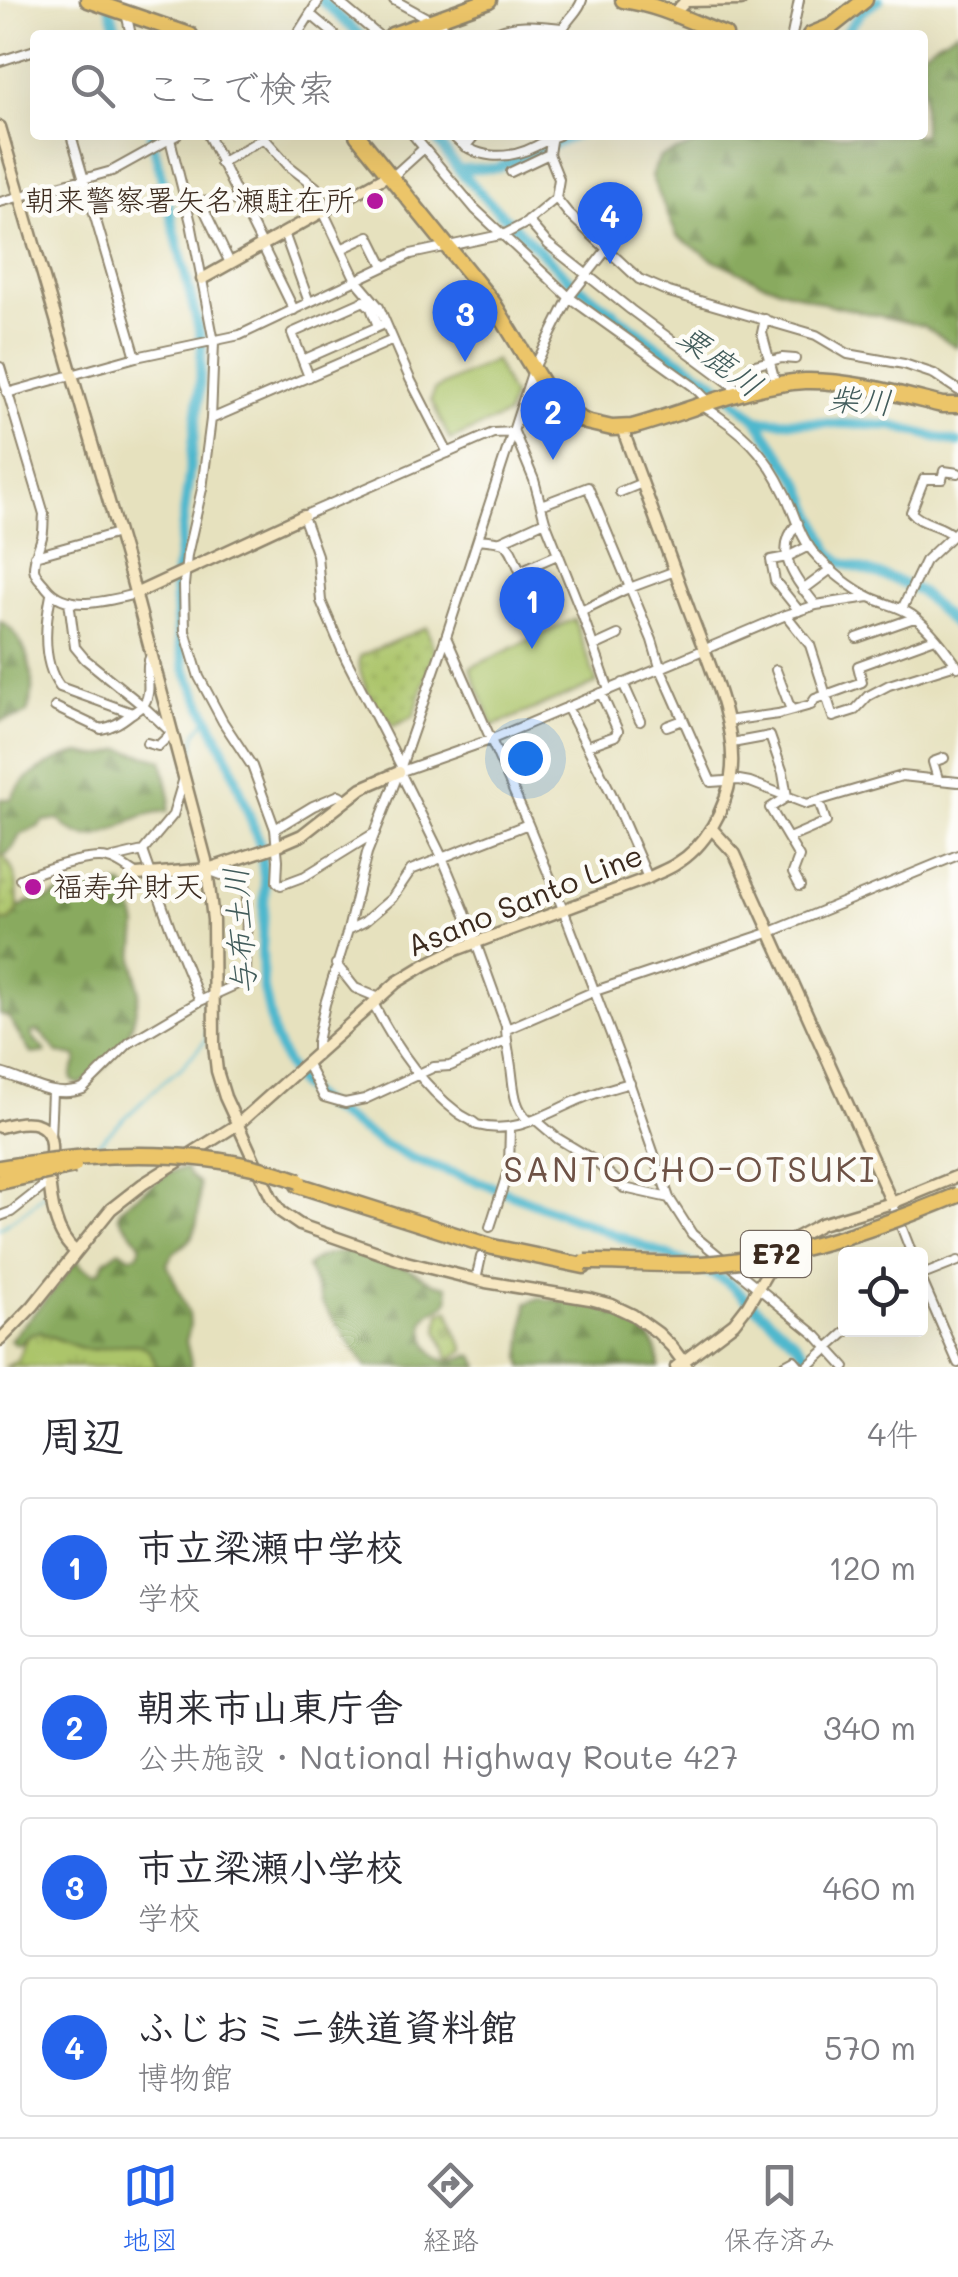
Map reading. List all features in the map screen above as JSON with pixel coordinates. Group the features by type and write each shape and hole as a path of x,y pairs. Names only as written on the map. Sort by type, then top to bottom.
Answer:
{"highway":[{"path":"88,0 176,30"},
{"path":"406,30 489,0"},
{"path":"623,0 648,4 714,30"},
{"path":"822,30 865,0"},
{"path":"361,140 493,302 551,398 573,416 599,426 622,428 776,385 804,381 830,382 958,405"},
{"name":"E72","path":"18,1170 80,1157 166,1156 213,1160 284,1176 298,1183"},
{"name":"E72","path":"0,1170 119,1159 240,1171 298,1183 512,1252 585,1264 660,1270 752,1264 828,1248 882,1231 958,1198"},
{"path":"0,1182 18,1170"}],"street":[{"path":"300,30 319,0"},
{"path":"336,0 372,30"},
{"path":"563,30 582,0"},
{"path":"674,13 686,1 741,0"},
{"path":"793,30 799,0"},
{"path":"398,1 450,30"},
{"path":"124,12 130,30"},
{"path":"310,14 328,30"},
{"path":"499,30 517,25 548,30"},
{"path":"0,61 30,52"},
{"path":"0,126 118,533 208,870 217,1071 270,1196 281,1212 294,1222 396,1259 476,1280 612,1305 658,1333 682,1365 739,1317 776,1258 796,1236 958,1176"},
{"path":"72,140 136,357"},
{"path":"0,202 112,171 167,140"},
{"path":"173,140 212,342 211,419 202,489 184,573 185,630 200,677 252,766 275,829 277,882 281,885 305,876 375,833"},
{"path":"210,140 294,310"},
{"path":"220,163 260,140"},
{"path":"266,140 289,166 316,187 356,280 379,307 382,325"},
{"path":"417,140 503,235 570,297 693,386 738,429 763,455 809,546 831,569 869,596 903,606 957,664 889,684 868,696 855,710 833,718 810,645 786,615"},
{"path":"457,140 484,156 512,156 547,140"},
{"path":"465,147 471,140"},
{"path":"7,394 136,357 240,335 411,254 503,235 527,222 556,198 558,179 549,154 553,140"},
{"path":"202,279 390,176 423,149"},
{"path":"511,172 549,154"},
{"path":"556,198 639,279 669,292 816,335 848,354 934,374 958,390"},
{"path":"186,202 239,200"},
{"path":"200,202 230,263"},
{"path":"527,222 586,275 743,394"},
{"path":"284,234 309,302"},
{"path":"341,249 369,236 384,266"},
{"path":"317,1055 316,1042 367,853 446,637 533,370 570,297 608,248"},
{"path":"309,377 292,332 364,302 393,340 448,452"},
{"path":"765,320 762,333 776,385"},
{"path":"302,360 382,325"},
{"path":"211,419 393,340"},
{"path":"752,366 795,358"},
{"path":"0,367 44,514 34,572 51,594 68,601 97,603 135,594 448,452 496,432 514,432"},
{"name":"Asano Santo Line","path":"0,1340 118,1202 238,1124 397,982 476,942 648,878 687,856 711,828 720,814 729,782 732,743 703,648 622,428"},
{"path":"514,432 594,646 618,730 615,736 587,746"},
{"path":"903,606 925,561 955,532 915,518 911,512 924,478 942,479 944,472 958,473"},
{"path":"620,492 642,482"},
{"path":"541,505 588,486 660,667 712,782 750,782 807,804 902,776 958,782"},
{"path":"303,516 318,555 321,601 442,857 476,942 507,1029 505,1041 514,1096 521,1114 596,1161 624,1188 670,1198"},
{"path":"502,541 545,522"},
{"path":"798,523 790,530 787,558 794,578 816,605"},
{"path":"35,556 118,533"},
{"path":"478,538 509,545 520,571 557,555"},
{"path":"799,611 775,581 771,560 787,558 809,546"},
{"path":"804,590 831,569"},
{"path":"581,611 675,572"},
{"path":"51,594 46,634 55,680 60,687 132,714"},
{"path":"109,859 143,874 208,870 302,835 362,788 400,769 490,740 786,615 816,605 869,596"},
{"path":"68,601 74,647 145,703 172,733"},
{"path":"857,638 915,618"},
{"path":"594,646 618,636"},
{"path":"446,637 596,991 670,1198 692,1234 828,1348 845,1367"},
{"path":"727,722 812,705 815,699 862,682 858,666 935,638"},
{"path":"145,703 151,654"},
{"path":"776,670 792,710"},
{"path":"623,683 640,721"},
{"path":"55,707 107,729 145,703 163,699"},
{"path":"567,707 611,792 648,878"},
{"path":"667,726 683,720"},
{"path":"148,743 158,746 172,733"},
{"path":"732,743 770,736 783,773 786,798"},
{"path":"938,779 933,762 944,758"},
{"path":"20,880 75,862 143,851 173,815 184,778"},
{"path":"275,829 314,806 339,796 347,800"},
{"path":"786,798 770,808 798,857 793,873 800,886"},
{"path":"789,838 826,822 818,801"},
{"path":"348,930 392,898 410,870 528,824"},
{"path":"711,828 735,854 909,1247"},
{"path":"143,851 143,874 200,1000"},
{"path":"507,1029 596,991 771,932 958,855"},
{"path":"0,1073 52,1092 74,1092 129,1044 200,1000 246,980 245,884 208,870"},
{"path":"336,964 355,988 376,1000 391,1038 418,1074 459,1114 477,1125 510,1127 630,1082"},
{"path":"305,1065 324,1096 345,1103 385,1092 418,1074 450,1066 505,1041"},
{"path":"52,1092 50,1181 60,1233 76,1252"},
{"path":"0,1127 32,1122 42,1126 50,1138"},
{"path":"490,1226 507,1174 510,1127"},
{"path":"0,1216 11,1212 50,1181"},
{"path":"476,1280 482,1257"},
{"path":"928,1273 958,1261"},
{"path":"928,1292 958,1363"},
{"path":"781,1367 794,1360 804,1367 840,1337"}],"green space":[{"path":"958,30 958,348 924,326 826,304 761,282 712,259 677,236 651,176 660,157 707,140 928,140 928,48"},
{"path":"495,360 512,397 507,415 450,440 431,400 434,390"},
{"path":"574,619 597,683 493,726 470,668"},
{"path":"0,621 13,631 22,646 29,662 32,687 27,713 0,722"},
{"path":"427,627 434,651 414,716 393,726 387,715 382,717 366,688 360,656"},
{"path":"122,749 162,760 170,797 168,811 152,813 97,836 78,834 58,819 44,821 20,835 0,859 0,799 11,799 38,770 57,760 80,753 95,756"},
{"path":"0,854 14,872 17,888 18,911 10,921 0,921"},
{"path":"123,885 129,892 137,926 134,959 139,993 128,1036 106,1067 79,1085 71,1076 76,1056 58,1053 37,1031 32,1036 46,1052 31,1054 9,1018 0,1014 0,909 45,900 69,889"},
{"path":"185,1168 199,1184 197,1222 193,1235 167,1264 189,1314 186,1341 192,1367 156,1367 151,1354 135,1344 92,1349 37,1332 19,1344 10,1340 77,1259 94,1273 120,1250 130,1257 138,1254 141,1245 118,1216 121,1208 168,1173"},
{"path":"349,1251 407,1268 447,1286 448,1301 424,1323 429,1347 443,1360 474,1356 479,1367 366,1367 322,1303 307,1267 321,1257"},
{"path":"539,1298 574,1300 620,1313 643,1329 651,1340 659,1367 523,1367 527,1303"},
{"path":"449,1310 465,1350 449,1359 438,1331 440,1313"},
{"path":"37,1332 92,1349 135,1344 151,1354 156,1367 6,1367 18,1360 26,1340"}],"waterway":[{"name":"粟鹿川","path":"321,0 354,30"},
{"path":"848,30 862,11 879,0"},
{"name":"与布土川","path":"110,7 117,30"},
{"name":"与布土川","path":"152,140 202,342 175,586 178,637 185,669 231,765 260,845 265,885 263,984 274,1036 286,1063 299,1084 320,1103 413,1159 726,1281 796,1342 817,1367"},
{"name":"粟鹿川","path":"437,140 488,201 569,279 659,347 713,381 757,420 801,484 829,551 842,563 919,591 958,629"},
{"path":"458,169 497,168 564,140"},
{"name":"柴川","path":"757,420 893,426 958,443"},
{"path":"189,776 196,734 207,717"},
{"path":"177,814 184,793"},
{"path":"147,854 157,840"},
{"path":"92,1149 206,1040 203,1002"},
{"path":"0,1228 46,1192"}],"place":[{"name":"朝来警察署矢名瀬駐在所","path":"375,201"},
{"name":"ふじおミニ鉄道資料館","path":"610,264"},
{"name":"市立梁瀬小学校","path":"465,362"},
{"name":"朝来市山東庁舎","path":"553,460"},
{"name":"市立梁瀬中学校","path":"532,649"},
{"name":"福寿弁財天","path":"33,887"}],"district":[{"name":"SANTOCHO-OTSUKI","path":"690,1170"}]}
